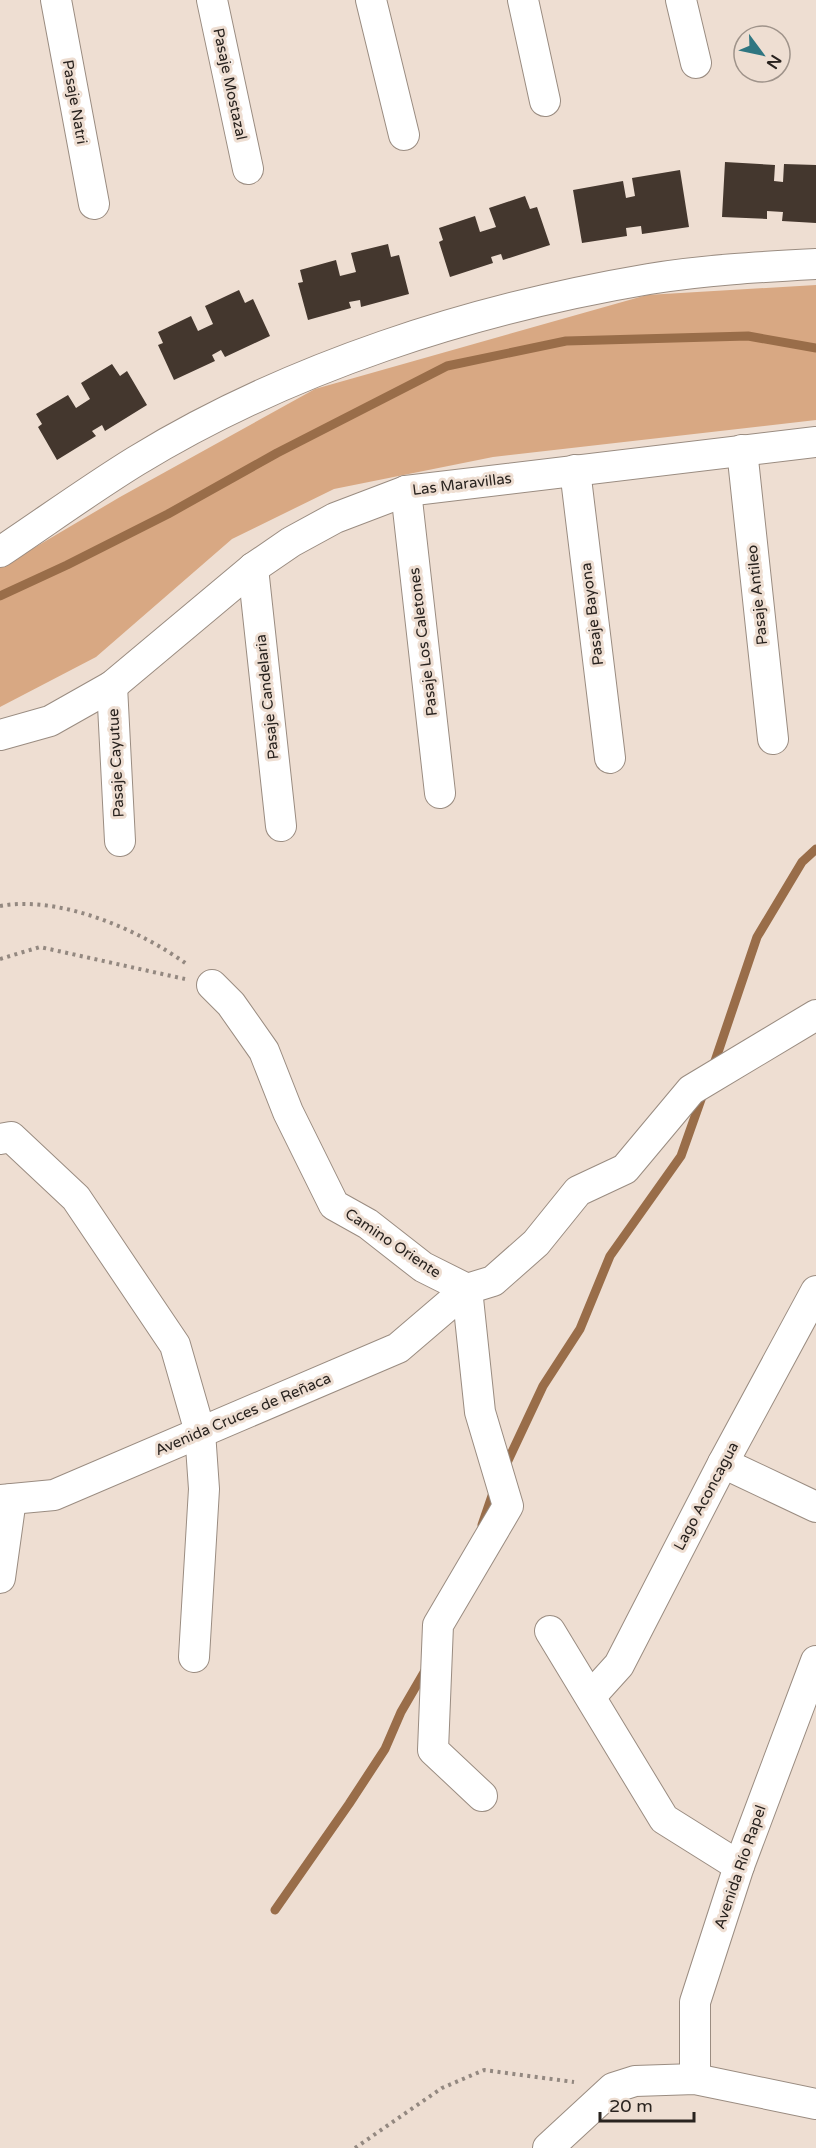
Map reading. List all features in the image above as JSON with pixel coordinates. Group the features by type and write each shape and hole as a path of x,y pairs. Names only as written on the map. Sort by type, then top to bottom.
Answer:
{"street":[{"name":"Pasaje Natri","path":"56,0 94,204"},
{"name":"Pasaje Mostazal","path":"212,0 248,169"},
{"path":"371,0 404,135"},
{"path":"523,0 545,101"},
{"path":"681,0 696,63"},
{"path":"0,552 136,461 203,424 344,361 416,335 489,313 570,294 652,279 734,269 816,264"},
{"name":"Las Maravillas","path":"0,735 50,721 112,686 254,568 291,542 335,518 406,491 816,442"},
{"name":"Pasaje Antileo","path":"742,450 773,739"},
{"name":"Pasaje Bayona","path":"575,470 610,758"},
{"name":"Pasaje Los Caletones","path":"406,491 440,793"},
{"name":"Pasaje Candelaria","path":"254,568 281,826"},
{"name":"Pasaje Cayutue","path":"112,686 120,841"},
{"name":"Camino Oriente","path":"212,985 231,1004 264,1051 288,1112 334,1205 368,1224 423,1267 467,1289"},
{"path":"482,1796 433,1750 438,1625 508,1506 480,1412 467,1289 493,1281 536,1243 578,1191 626,1169 691,1090 816,1015"},
{"path":"0,1139 11,1137 76,1198 175,1345 200,1432 204,1489 194,1657"},
{"name":"Avenida Cruces de Reñaca","path":"6,1500 54,1495 398,1348 467,1289"},
{"name":"Lago Aconcagua","path":"591,1696 619,1665 723,1462 816,1291"},
{"path":"723,1462 816,1507"},
{"path":"0,1578 6,1500"},
{"path":"550,1631 664,1819 739,1866"},
{"name":"Avenida Río Rapel","path":"695,2079 695,2002 739,1866 816,1661"},
{"path":"548,2148 613,2088 635,2081 695,2079 816,2104"}],"path":[{"path":"0,906 20,902 65,909 109,923 159,946 212,985"},
{"path":"0,959 40,948 212,985"},
{"path":"355,2148 442,2088 484,2070 613,2088"}],"shaded area":[{"path":"816,285 816,420 493,457 334,489 232,539 96,657 0,707 0,568 120,497 315,389 647,295"}],"building":[{"path":"725,162 775,165 774,181 783,182 784,164 816,165 816,223 782,221 783,212 767,211 767,219 722,217"},
{"path":"680,170 689,227 642,234 641,226 626,228 627,236 582,243 573,190 623,181 626,198 635,196 632,178"},
{"path":"525,196 530,209 537,207 550,245 503,260 501,254 491,257 493,263 450,277 439,242 443,240 439,228 475,216 480,232 496,227 489,208"},
{"path":"388,244 391,257 399,255 409,294 361,307 360,300 349,302 351,308 308,320 298,283 303,282 300,270 336,260 340,276 356,272 351,253"},
{"path":"239,290 245,303 253,299 270,336 225,357 221,350 212,355 215,361 174,380 158,345 163,343 158,332 191,316 198,331 213,324 205,306"},
{"path":"112,364 120,376 127,371 147,405 105,431 102,425 92,431 96,436 57,460 38,427 42,424 36,414 68,395 76,408 90,399 81,383"}],"waterway":[{"path":"0,596 168,514 277,453 447,366 566,341 748,336 816,348"},
{"path":"713,1067 757,937 802,862 816,849"},
{"path":"504,1469 543,1386 580,1329 610,1256 681,1156 704,1091"},
{"path":"482,1525 494,1490"},
{"path":"275,1910 385,1749 401,1712 426,1669"}]}
